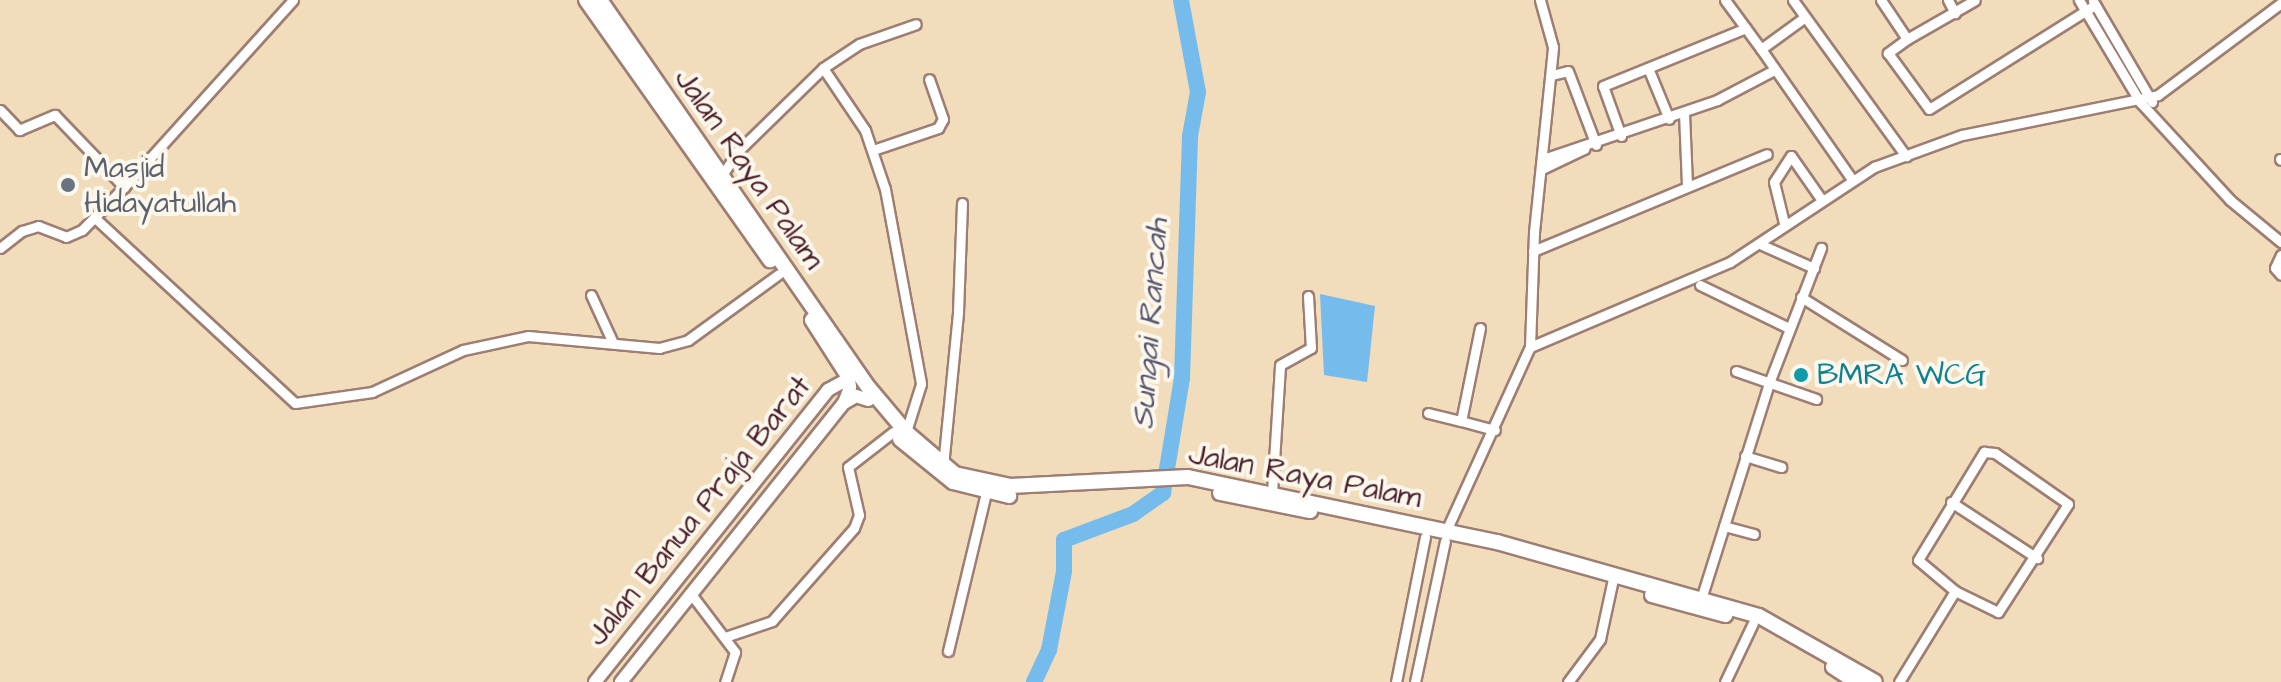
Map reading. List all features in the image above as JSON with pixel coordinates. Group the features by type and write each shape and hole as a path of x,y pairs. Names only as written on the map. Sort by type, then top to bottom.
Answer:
{"main road":[{"name":"Jalan Raya Palam","path":"586,0 722,175 839,354 850,378 868,394"},
{"name":"Jalan Raya Palam","path":"605,2 635,60 779,274 868,394 936,473 986,493 1031,496 1150,481"},
{"name":"Jalan Raya Palam","path":"900,432 943,466 1010,486 1166,480 1272,493 1425,537 1445,536"},
{"name":"Jalan Raya Palam","path":"1166,480 1445,536 1701,599 1778,625 1875,682"},
{"name":"Jalan Raya Palam","path":"1612,579 1753,623 1856,682"}],"street":[{"path":"0,248 22,231 38,226 66,237 95,218 293,0"},
{"path":"1415,682 1445,536 1530,347 1533,251 1553,47 1540,0"},
{"path":"1725,0 1851,178"},
{"path":"1793,0 1906,156"},
{"path":"1881,0 1907,39"},
{"path":"1948,0 1955,13"},
{"path":"1975,0 1888,53 1929,109 2091,5"},
{"path":"2079,0 2091,5 2157,117 2230,200 2281,242"},
{"path":"1530,347 1730,262 1851,178 1962,135 2146,100 2274,4"},
{"path":"1761,49 1805,17"},
{"path":"722,175 738,151 823,68 859,44 916,24"},
{"path":"1621,136 1603,86 1746,28"},
{"path":"725,637 772,621 858,523 848,467 900,432 920,400 919,358 873,150 854,107 823,68"},
{"path":"1648,68 1669,119"},
{"path":"1542,164 1684,113 1774,70"},
{"path":"1552,75 1568,71 1596,145"},
{"path":"873,150 938,128 943,119 929,79"},
{"path":"0,110 19,130 55,115 124,187"},
{"path":"1684,113 1687,186"},
{"path":"1533,251 1767,154"},
{"path":"1784,223 1774,182 1790,157 1797,158 1821,199"},
{"path":"943,466 958,312 962,203"},
{"path":"95,218 295,403 372,392 463,350 528,336 659,348 688,340 779,274"},
{"path":"1762,245 1814,268"},
{"path":"1701,599 1769,383 1821,248"},
{"path":"2281,255 2275,268 2281,275"},
{"path":"1700,285 1789,328"},
{"path":"591,295 613,343"},
{"path":"1272,493 1280,365 1311,348 1308,296"},
{"path":"1801,297 1902,360"},
{"path":"1461,421 1480,328"},
{"path":"828,390 839,354"},
{"path":"1736,371 1816,399"},
{"name":"Jalan Banua Praja Barat","path":"595,682 828,390 850,378"},
{"name":"Jalan Banua Praja Barat","path":"621,682 844,403 850,378"},
{"path":"844,403 868,394"},
{"path":"1428,413 1495,430"},
{"path":"1987,451 2062,495 2068,506 2037,558 1998,612 1955,591 1918,560 1951,502 1987,451"},
{"path":"1745,456 1781,467"},
{"path":"948,651 986,493"},
{"path":"1951,502 2037,558"},
{"path":"1724,526 1754,534"},
{"path":"1396,682 1425,537"},
{"path":"1568,682 1600,639 1612,579"},
{"path":"1899,682 1955,591"},
{"path":"691,594 725,637 737,661 725,682"},
{"path":"1725,682 1753,623"}],"water":[{"path":"1320,294 1375,306 1367,382 1324,375"}],"waterway":[{"name":"Sungai Rancah","path":"1034,682 1049,650 1064,571 1064,540 1133,514 1163,493 1182,378 1190,136 1198,92 1181,0"}],"place":[{"name":"Masjid Hidayatullah","path":"68,185"},
{"name":"BMRA WCG","path":"1801,375"}]}
